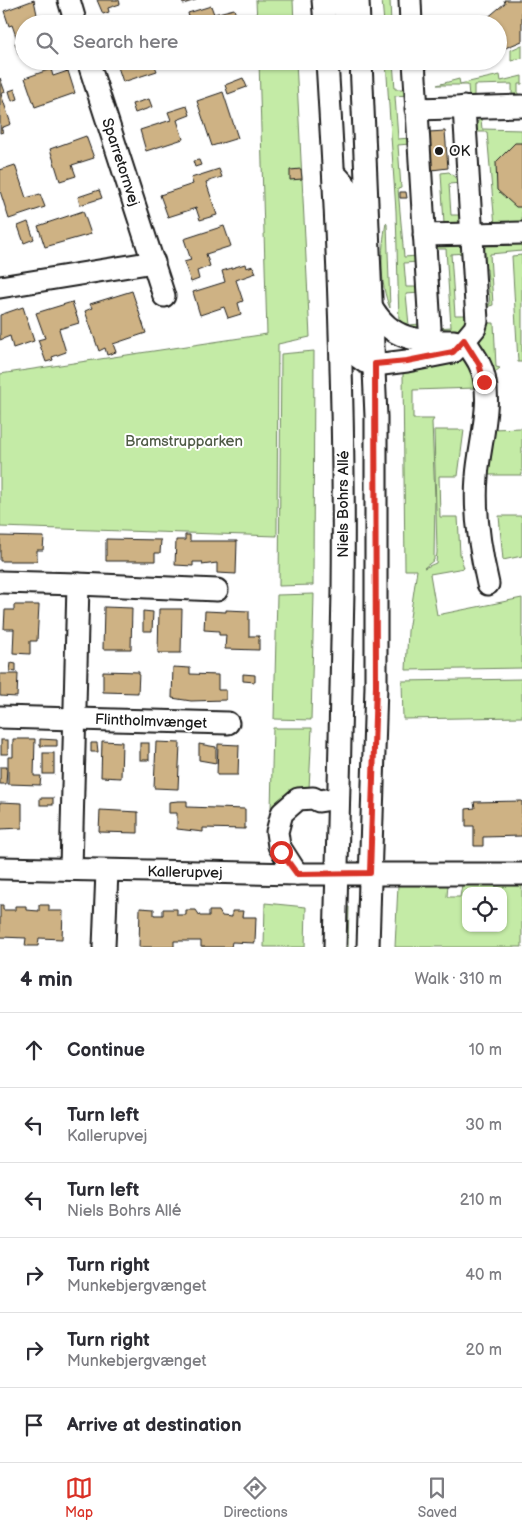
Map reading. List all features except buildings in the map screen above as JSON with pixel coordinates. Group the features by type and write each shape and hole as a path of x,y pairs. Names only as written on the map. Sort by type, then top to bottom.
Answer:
{"street":[{"path":"68,0 73,15"},
{"path":"323,0 324,15"},
{"path":"343,0 345,15"},
{"path":"358,0 359,15"},
{"path":"405,2 409,15"},
{"name":"Sparretornvej","path":"91,70 164,296"},
{"name":"Niels Bohrs Allé","path":"328,70 334,173 343,458 343,590 335,947"},
{"path":"356,70 362,86"},
{"path":"361,70 375,364 376,686 368,947"},
{"path":"414,70 430,328"},
{"path":"416,109 522,106"},
{"path":"334,173 346,186 351,205 358,357 365,362 375,364 407,361 453,352 475,328 477,321 464,107"},
{"path":"424,235 522,233"},
{"path":"0,287 154,262"},
{"path":"373,308 394,331 415,341 464,340"},
{"path":"464,340 479,364 484,382 484,426 477,477 478,514 488,584"},
{"path":"0,582 217,590"},
{"name":"Flintholmvænget","path":"71,869 78,584"},
{"name":"Flintholmvænget","path":"0,716 228,723"},
{"path":"297,874 279,846 277,832 282,813 298,799 313,798 319,801 338,798"},
{"name":"Kallerupvej","path":"0,868 297,874 370,873"},
{"path":"104,947 107,871"},
{"path":"370,873 522,874"}],"green space":[{"path":"256,0 293,0 294,15 257,15"},
{"path":"382,0 390,0 391,15 383,15"},
{"path":"522,45 522,58 511,61 511,50"},
{"name":"Bramstrupparken","path":"259,70 296,70 310,337 278,344 277,536 0,527 0,374 267,334"},
{"path":"387,70 394,70 395,89 407,89 408,95 395,96 398,139 410,138 410,144 398,145 401,188 398,189 404,257 417,256 418,262 404,263 406,287 419,287 420,293 406,294 409,325 420,324 421,329 451,327 446,249 433,249 435,244 461,245 465,253 451,254 455,315 469,315 465,323 456,332 436,335 409,327 399,321 396,211"},
{"path":"500,75 501,81 522,76 522,84 518,84 518,96 512,97 512,84 474,85 474,97 469,97 468,85 437,85 459,79 460,84"},
{"path":"481,119 482,129 522,130 522,226 495,226 487,132 474,132 477,122"},
{"path":"449,172 461,183 449,184 451,215 463,215 457,225 432,225 444,224 441,173"},
{"path":"386,223 390,308 384,288 382,266"},
{"path":"522,240 522,251 490,254 493,305 486,307 487,323 494,323 496,367 500,368 495,372 492,371 479,344 483,334 485,305 490,304 487,269 482,269 482,253 488,243"},
{"path":"522,255 522,362 518,362 512,256"},
{"path":"314,351 313,585 279,586 281,354"},
{"path":"462,358 471,366 476,388 413,390 413,419 434,419 432,422 435,499 434,560 424,568 436,563 437,552 434,430 464,430 458,476 439,476 440,517 458,517 460,554 464,568 430,574 437,615 522,598 522,668 406,670 408,631 417,570 405,570 403,373"},
{"path":"522,428 522,475 484,475 491,429"},
{"path":"499,516 522,516 522,556 503,560"},
{"path":"314,594 311,720 274,719 277,595"},
{"path":"522,679 522,717 403,719 402,681"},
{"path":"273,728 312,728 309,789 287,796 271,810"},
{"path":"522,883 522,947 395,947 398,885 448,884 447,897 460,897 462,885"},
{"path":"265,903 306,907 305,947 264,947"},
{"path":"346,907 349,907 348,947 345,947"}],"place":[{"name":"OK","path":"439,151"}],"route":[{"path":"281,852 297,874 370,873 376,686 375,364 407,361 453,352 464,340 479,364 484,382"}]}
